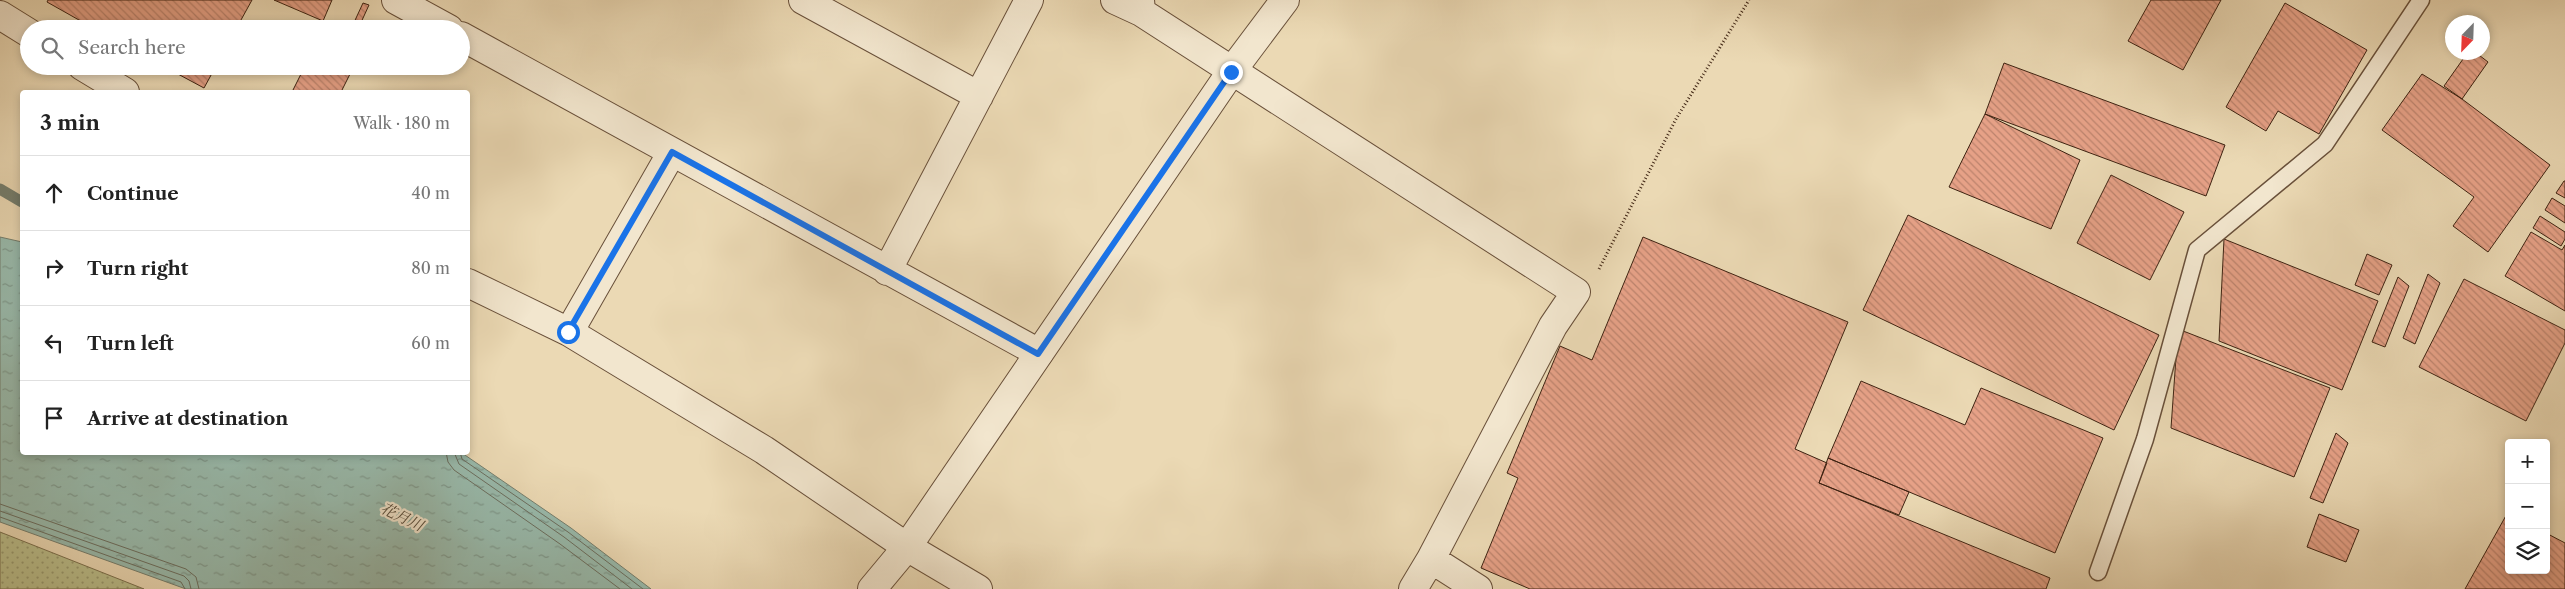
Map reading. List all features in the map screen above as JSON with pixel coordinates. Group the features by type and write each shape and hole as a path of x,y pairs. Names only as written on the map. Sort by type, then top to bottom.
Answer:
{"street":[{"path":"396,0 433,20"},
{"path":"803,0 979,96"},
{"path":"887,271 1029,0"},
{"path":"1115,0 1141,6 1231,72 1576,292 1553,326 1432,559 1413,589"},
{"path":"872,589 907,547 1231,72 1285,0"},
{"path":"0,16 20,28"},
{"path":"470,41 1038,354"},
{"path":"97,75 122,90"},
{"path":"568,332 672,152"},
{"path":"470,284 568,332 764,450 907,547 978,589"},
{"path":"1432,559 1478,589"}],"lane":[{"path":"2098,572 2145,440 2197,250 2325,144 2421,0"}],"path":[{"path":"1576,292 1594,278 1676,119 1749,0"}],"green space":[{"path":"0,532 144,589 0,589"}],"water":[{"name":"花月川","path":"0,237 20,242 20,455 465,455 571,528 651,589 186,589 0,522"}],"building":[{"path":"48,0 252,0 241,20 79,20 47,2"},
{"path":"274,0 332,0 323,20"},
{"path":"2151,0 2221,0 2183,70 2128,41"},
{"path":"363,3 369,5 362,20 355,20"},
{"path":"2285,3 2367,50 2319,134 2278,111 2266,131 2226,107"},
{"path":"2462,60 2485,60 2488,62 2462,99 2444,86"},
{"path":"2004,63 2225,145 2206,196 1985,114"},
{"path":"2422,74 2462,99 2550,165 2488,252 2453,226 2474,197 2382,130"},
{"path":"180,75 211,75 204,88"},
{"path":"300,75 350,75 342,90 293,90"},
{"path":"1985,114 2080,160 2051,229 1949,187"},
{"path":"2111,175 2184,212 2150,280 2077,243"},
{"path":"2565,181 2565,198 2556,193"},
{"path":"2552,198 2565,206 2565,223 2545,210"},
{"path":"1908,215 2159,335 2114,430 1863,310"},
{"path":"2540,216 2565,232 2565,239 2561,246 2533,228"},
{"path":"2531,232 2562,250 2565,245 2565,311 2505,276"},
{"path":"1643,237 1848,322 1795,449 1827,463 1819,483 2050,578 2046,589 1530,589 1481,568 1518,478 1507,473 1560,346 1592,360"},
{"path":"2224,239 2378,301 2342,390 2219,341"},
{"path":"2367,254 2392,265 2379,295 2355,285"},
{"path":"2428,274 2440,283 2415,344 2403,338"},
{"path":"2398,277 2409,286 2385,347 2372,342"},
{"path":"2464,279 2565,330 2565,343 2526,421 2419,367"},
{"path":"2178,329 2330,388 2294,477 2171,428"},
{"path":"1861,381 1965,425 1981,388 2103,438 2055,553 1828,458"},
{"path":"2336,433 2348,443 2323,503 2310,498"},
{"path":"1828,458 1909,492 1899,515 1819,483"},
{"path":"2319,514 2359,530 2346,562 2307,547"},
{"path":"2505,517 2505,574 2550,574 2550,535 2565,543 2565,589 2465,589"}],"waterway":[{"path":"0,189 20,201"}],"route":[{"path":"568,332 672,152 1038,354 1231,72"}]}
